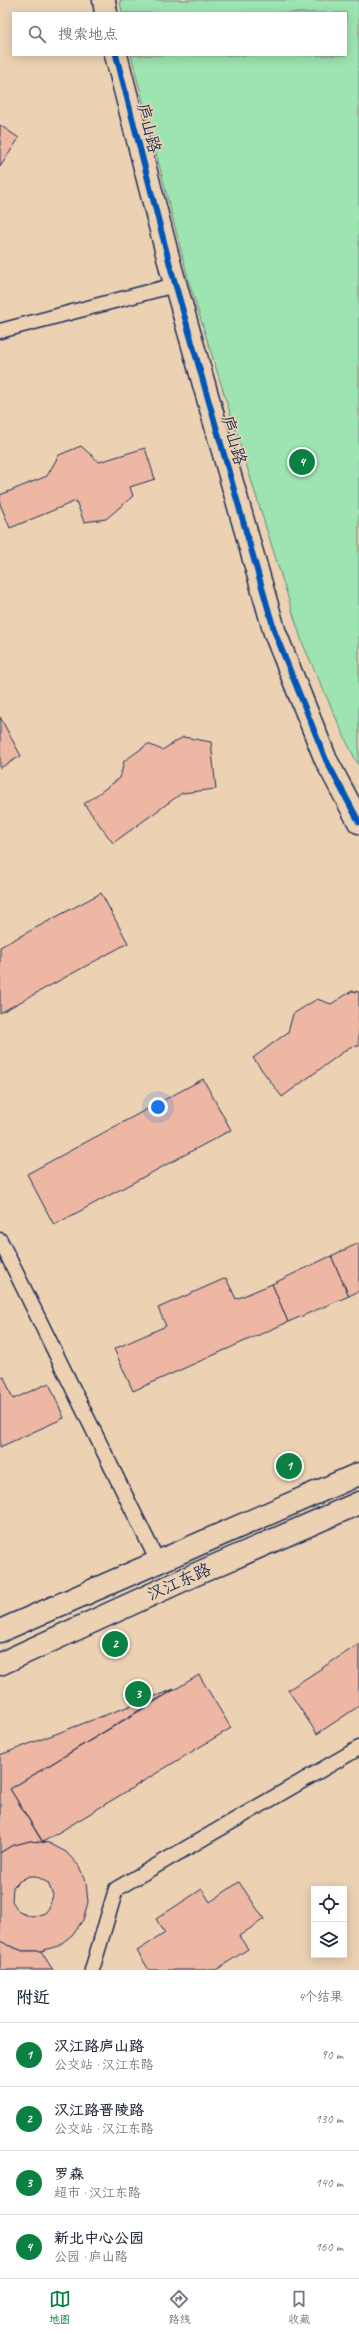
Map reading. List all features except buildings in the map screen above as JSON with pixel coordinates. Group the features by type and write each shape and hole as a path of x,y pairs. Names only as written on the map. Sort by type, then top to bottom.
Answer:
{"street":[{"path":"104,0 106,12"},
{"name":"庐山路","path":"116,56 175,285 275,633 326,760 359,822"},
{"name":"汉江东路","path":"0,1631 359,1474"},
{"name":"汉江东路","path":"0,1664 194,1575 359,1503"}],"lane":[{"path":"0,331 175,285"},
{"path":"0,1240 158,1562"},
{"path":"92,1970 116,1890 359,1748"}],"green space":[{"path":"120,0 359,0 359,766 302,642 189,282 131,56 347,56 347,12 122,12"}],"cycle path":[{"path":"116,56 171,269 275,633 326,760 359,822"}],"place":[{"name":"新北中心公园","path":"302,462"},
{"name":"汉江路庐山路","path":"289,1466"},
{"name":"汉江路晋陵路","path":"115,1644"},
{"name":"罗森","path":"138,1694"}]}
